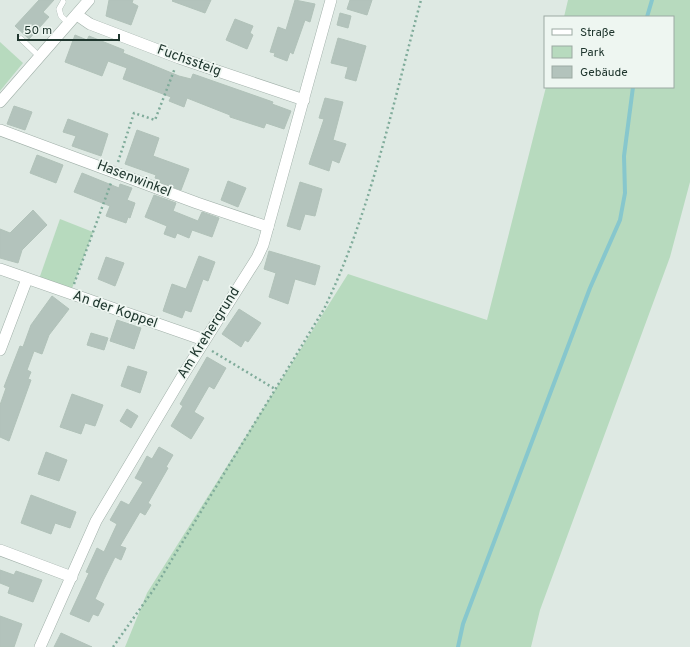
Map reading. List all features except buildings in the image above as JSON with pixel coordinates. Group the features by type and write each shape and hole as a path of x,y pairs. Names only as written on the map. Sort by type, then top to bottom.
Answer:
{"street":[{"path":"0,102 89,0"},
{"name":"Am Krehergrund","path":"40,647 96,522 202,343 258,258 304,100 331,0"},
{"name":"Fuchssteig","path":"77,15 90,24 179,58 304,100"},
{"name":"Hasenwinkel","path":"0,130 197,203 268,227"},
{"name":"An der Koppel","path":"0,269 202,343"},
{"path":"0,350 27,279"},
{"path":"0,550 72,577"}],"lane":[{"path":"63,2 59,9 59,13 69,24"},
{"path":"21,40 40,57"}],"path":[{"path":"113,647 154,589 324,308 342,270 369,191 421,0"},
{"path":"70,294 115,172 134,113 155,120 179,58"},
{"path":"202,343 275,390"}],"green space":[{"path":"568,0 690,0 690,182 670,257 540,610 531,647 125,647 147,593 348,274 487,320 546,88 674,88 674,16 564,16"},
{"path":"0,42 23,63 0,91"},
{"path":"60,219 93,232 70,294 38,282"}],"waterway":[{"path":"647,16 652,0"},
{"path":"458,647 463,624 590,288 620,220 625,193 624,156 633,88"}]}
